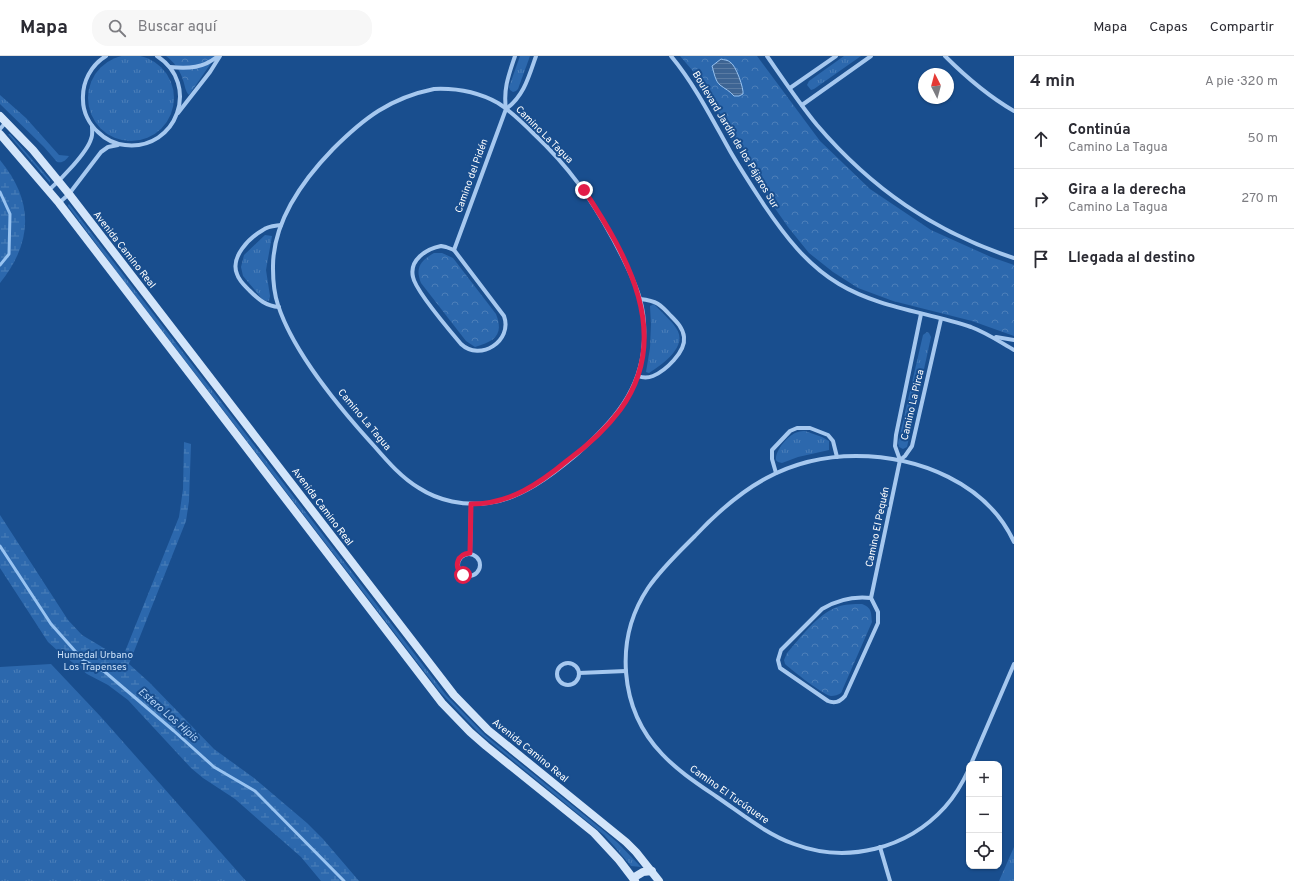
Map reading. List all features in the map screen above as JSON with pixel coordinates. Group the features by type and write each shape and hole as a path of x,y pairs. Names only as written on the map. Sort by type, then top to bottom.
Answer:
{"main road":[{"name":"Avenida Camino Real","path":"0,116 59,181 454,695 488,730 626,842 659,881"},
{"path":"0,134 49,190 442,703 486,746 594,834 611,851 634,880 643,872 652,871"}],"street":[{"path":"106,56 92,69 84,84 84,109 91,124 101,135 115,143 122,145"},
{"path":"157,56 170,67 177,80 180,101 177,115"},
{"path":"170,67 182,69 195,68 209,63 219,56"},
{"path":"59,203 69,194 101,152 111,146 137,145 152,141 164,133 210,72 219,56"},
{"path":"506,109 505,89 515,56"},
{"path":"506,109 515,101 525,88 536,56"},
{"name":"Boulevard Jardín de los Pájaros Sur","path":"671,56 697,92 739,166 771,216 804,257 825,275 849,290 874,300 971,327 992,336 1014,350"},
{"path":"767,56 816,124 863,173 894,198 922,217 985,248 1014,258"},
{"path":"790,88 836,56"},
{"path":"802,105 871,56"},
{"path":"945,56 971,81 996,100 1014,111"},
{"name":"Camino La Tagua","path":"444,89 466,91 476,94 487,98 506,109 555,156 584,190 618,248 628,267 640,299 643,317 643,349 638,376 627,399 613,419 589,443 537,484 514,496 494,502 471,504 458,503 436,496 417,487 398,472 357,428 320,380 298,346 278,307 275,294 273,266 276,238 281,225 296,197 311,175 327,156 365,119 386,106 409,95 444,89"},
{"name":"Camino del Pidén","path":"454,250 506,109"},
{"path":"0,129 6,121"},
{"path":"49,190 59,181 89,145 92,136 91,124"},
{"path":"278,307 266,305 257,299 239,279 235,266 239,252 260,232 269,227 281,225"},
{"path":"441,246 454,250 502,313 505,320 506,328 502,337 483,351 471,351 461,344 417,287 413,277 414,265 419,257 428,250 441,246"},
{"path":"638,376 648,378 661,371 678,356 684,342 681,329 661,305 654,301 640,299"},
{"name":"Camino La Pirca","path":"921,314 896,435 895,446 900,460 912,446 940,319"},
{"path":"992,336 1014,340"},
{"path":"776,473 772,459 772,450 790,431 797,428 810,428 828,435 833,441 837,457"},
{"name":"Camino El Tucúquere","path":"966,774 952,798 937,815 909,835 880,847 857,852 839,853 818,851 795,844 769,832 717,797 678,769 660,753 640,724 628,690 626,672 627,641 633,620 642,598 655,579 714,516 729,502 753,486 776,473 804,463 837,457 866,456 900,460 936,472 962,484 985,502 999,517 1014,542"},
{"name":"Camino El Pequén","path":"871,598 900,460"},
{"path":"470,553 471,504"},
{"path":"470,553 478,558 480,565 478,571 473,576 463,575 460,573 457,563 463,555 470,553"},
{"path":"871,598 878,612 878,623 843,699 836,702 828,701 780,668 778,660 781,650 822,609 846,599 871,598"},
{"path":"566,663 576,666 579,673 579,676 575,682 569,685 559,682 556,675 558,668 566,663"},
{"path":"972,761 1014,664"},
{"path":"579,673 626,672"},
{"path":"880,847 890,881"}],"green space":[{"path":"131,55 148,58 162,67 171,81 174,98 171,115 162,129 148,138 131,141 114,138 100,129 91,115 88,98 91,81 100,67 114,58"},
{"path":"166,56 216,56 189,95 182,76 174,64"},
{"path":"520,56 530,56 518,89 513,92 509,87"},
{"path":"680,56 757,56 820,141 870,189 931,230 991,257 1014,265 1014,336 972,321 893,301 858,288 833,272 809,253 788,227 765,194 737,150 692,70"},
{"path":"844,56 861,56 811,90 807,85 809,81"},
{"path":"0,95 26,118 59,155 69,156 62,162 57,162 44,147 0,104"},
{"path":"8,134 10,134 50,180 50,183"},
{"path":"0,160 11,175 19,191 24,206 25,222 19,252 11,268 0,283"},
{"path":"69,204 446,695 485,735 604,831 641,867 631,866 604,835 479,733 440,692 120,276 68,206"},
{"path":"265,235 272,236 266,270 270,296 269,301 263,300 243,276 241,267 244,255"},
{"path":"434,253 442,253 453,258 496,314 499,327 496,336 493,339 475,347 466,341 421,283 419,278 420,265 425,259"},
{"path":"654,304 676,328 679,335 679,341 673,354 649,373 646,372 650,348 650,306"},
{"path":"927,332 931,337 907,447 903,449 899,447 898,443 923,335"},
{"path":"805,431 829,441 829,450 798,457 782,463 778,462 776,460 776,456 783,443 794,433"},
{"name":"Humedal Urbano Los Trapenses","path":"184,442 191,444 189,501 186,521 129,664 149,682 214,749 254,778 307,823 323,839 359,881 321,881 301,857 235,799 203,778 191,768 128,700 108,685 87,674 48,642 0,568 0,515 68,620 82,635 122,659 179,517 183,489"},
{"path":"862,604 868,607 872,622 841,693 831,696 821,691 785,664 784,660 787,653 823,615 840,606"},
{"path":"51,664 101,717 246,881 0,881 0,667"},
{"path":"1014,847 1014,881 999,881"}],"shaded area":[{"path":"721,59 729,61 735,68 741,82 743,94 734,96 717,81 712,66"}],"waterway":[{"name":"Estero Los Hipis","path":"0,192 10,214 9,254 0,265"},
{"name":"Estero Los Hipis","path":"0,546 51,624 83,660 105,672 214,767 255,791 344,881"}],"route":[{"path":"463,575 458,570 457,563 460,557 470,553 471,504 485,504 514,496 537,484 555,471 589,443 613,419 627,399 638,376 644,335 644,323 640,299 628,267 584,190"}]}
